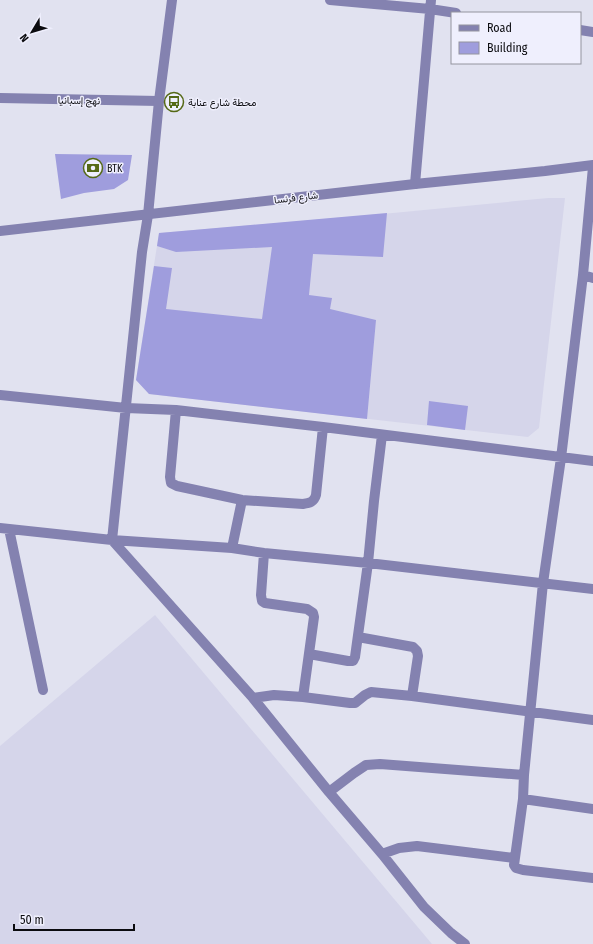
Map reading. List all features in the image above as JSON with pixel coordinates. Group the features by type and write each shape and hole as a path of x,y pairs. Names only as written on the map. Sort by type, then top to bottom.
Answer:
{"street":[{"path":"172,0 158,101 148,215 142,252 112,540 253,698 424,907 464,944"},
{"path":"330,0 430,5 453,12"},
{"path":"416,184 430,5"},
{"path":"581,30 593,32"},
{"name":"نهج إسبانيا","path":"0,98 158,101"},
{"path":"593,166 588,276 560,458 543,583 524,775 523,799 514,858 514,865 519,869 593,878"},
{"name":"شارع فرنسا","path":"0,231 416,184 593,166"},
{"path":"0,395 126,408 176,410 593,461"},
{"path":"176,410 170,477 171,483 177,486 242,500 303,504 311,503 315,500 324,427"},
{"path":"309,654 348,661 353,661 355,657 368,563 382,434"},
{"path":"232,548 242,500"},
{"path":"43,690 5,528 112,540 232,548 264,553 368,563 593,589"},
{"path":"264,553 261,595 262,601 265,603 307,609 313,613 314,616 303,697"},
{"path":"358,637 413,647 417,651 418,656 412,696"},
{"path":"253,698 274,695 355,703 371,692 593,720"},
{"path":"329,792 366,765 380,764 524,775"},
{"path":"523,799 593,809"},
{"path":"382,854 398,848 417,846 514,858"}],"shaded area":[{"path":"548,198 565,198 539,428 528,437 149,394 136,380 159,233"},
{"path":"155,615 432,944 0,944 0,746"}],"building":[{"name":"BTK","path":"55,154 132,155 128,180 114,189 84,193 61,199"},
{"path":"387,213 383,257 313,254 309,295 332,298 330,309 376,320 367,419 149,394 136,380 154,266 172,268 166,309 262,319 272,247 176,252 157,246 159,233"},
{"path":"429,401 468,406 465,430 427,425"}],"place":[{"name":"محطة شارع عنابة","path":"174,102"},
{"name":"BTK","path":"93,168"}]}
